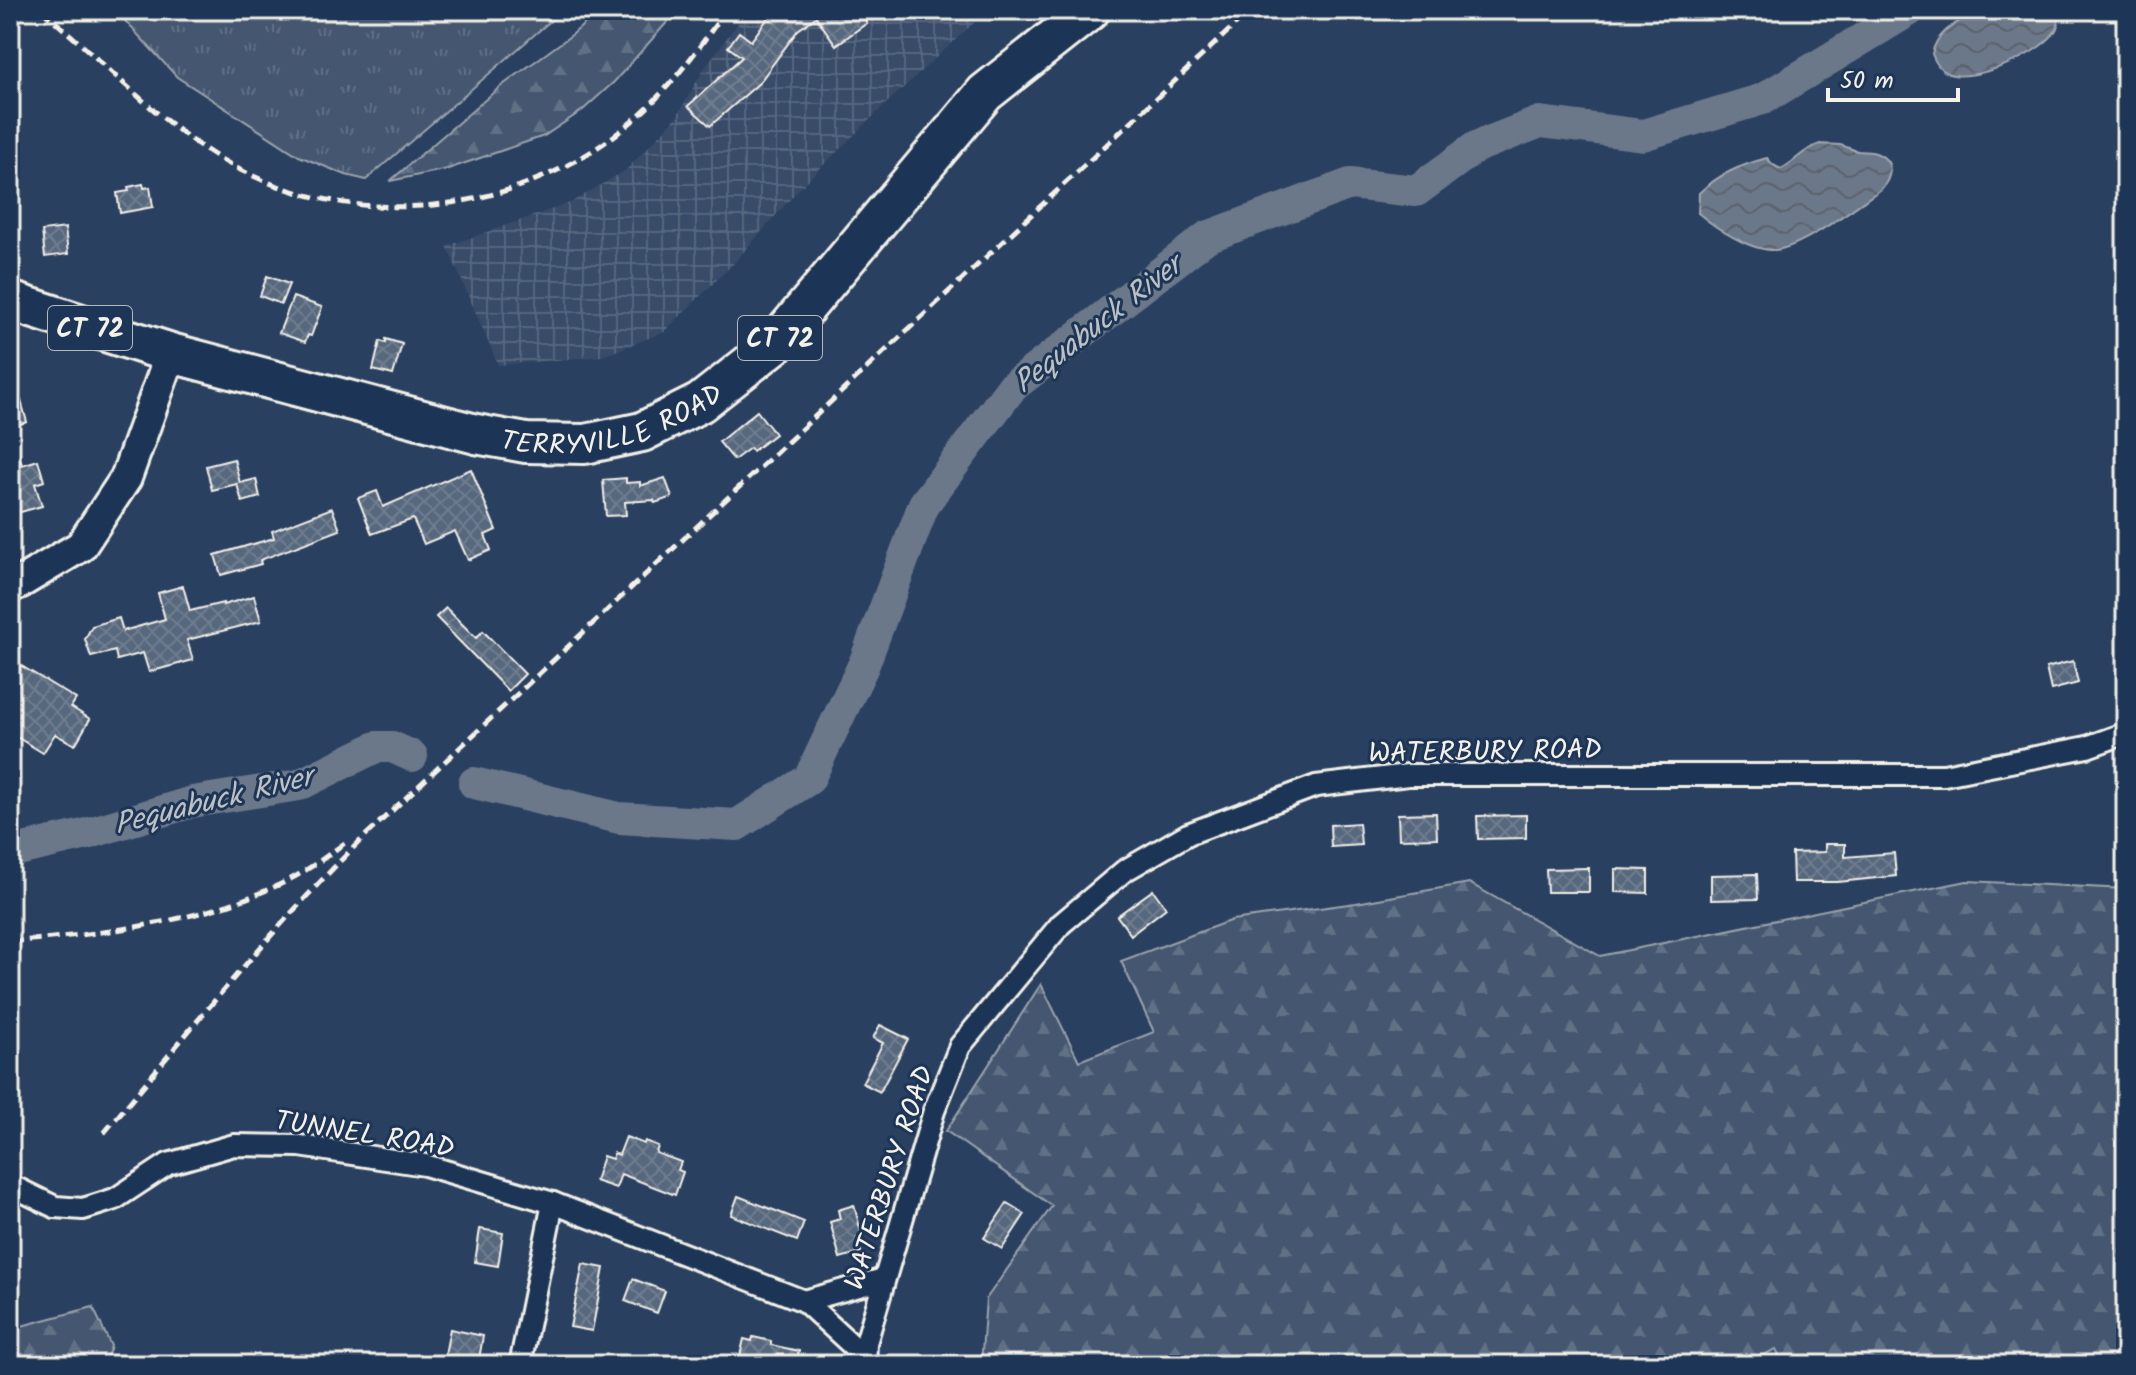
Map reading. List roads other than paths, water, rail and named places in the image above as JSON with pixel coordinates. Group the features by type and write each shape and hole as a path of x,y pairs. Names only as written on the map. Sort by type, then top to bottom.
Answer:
{"highway":[{"name":"TERRYVILLE ROAD","path":"171,353 476,434 526,443 585,444 642,432 700,403 774,345 985,93 1090,10"},
{"name":"CT 72","path":"10,301 171,353"}],"main road":[{"path":"10,587 81,546 126,478 171,353"}],"street":[{"name":"WATERBURY ROAD","path":"866,1355 884,1279 934,1111 960,1046 1061,924 1124,871 1188,834 1316,786 1408,775 1944,775 2087,747 2126,733"},
{"name":"TUNNEL ROAD","path":"10,1185 55,1207 83,1209 115,1199 168,1164 234,1145 300,1146 425,1165 553,1203 804,1301 866,1355"},
{"path":"520,1365 553,1203"},
{"path":"804,1301 884,1279"}],"water":[{"path":"1978,10 2058,10 2058,24 2050,38 2039,47 2007,64 1973,75 1947,73 1934,60 1934,46 1950,28"},
{"path":"1820,144 1840,145 1884,157 1890,171 1887,181 1880,190 1829,225 1801,241 1776,250 1745,243 1698,213 1699,193 1722,175 1767,158 1781,169"}],"waterway":[{"name":"Pequabuck River","path":"474,783 619,818 737,825 809,779 864,664 924,504 1012,387 1207,237 1350,184 1416,191 1476,147 1540,122 1643,135 1763,99 1910,10"},
{"name":"Pequabuck River","path":"10,852 83,835 192,802 299,785 376,747 392,747 412,756"}],"railway":[{"path":"41,10 176,128 224,161 274,185 328,200 382,206 437,205 491,195 544,177 592,151 637,117 662,93 726,10"},
{"path":"104,1133 264,943 366,835 1251,10"},
{"path":"10,942 111,931 211,910 284,883 346,842"}]}
